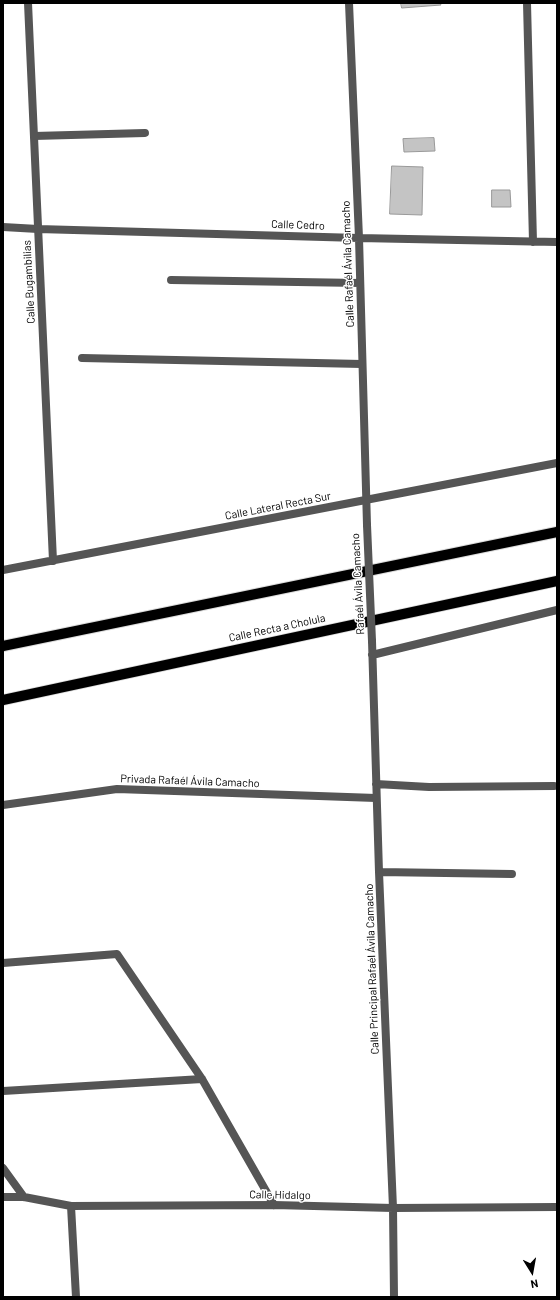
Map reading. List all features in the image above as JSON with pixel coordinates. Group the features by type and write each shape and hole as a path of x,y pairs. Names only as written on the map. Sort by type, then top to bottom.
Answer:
{"main road":[{"path":"3,646 557,532"},
{"name":"Calle Recta a Cholula","path":"3,700 557,581"}],"street":[{"name":"Calle Bugambilias","path":"28,3 53,561"},
{"name":"Calle Rafaél Ávila Camacho","path":"350,3 359,238 366,525"},
{"path":"527,3 533,242"},
{"path":"34,136 145,133"},
{"name":"Calle Cedro","path":"3,227 359,238 557,242"},
{"path":"171,280 360,283"},
{"path":"82,358 362,364"},
{"name":"Calle Lateral Recta Sur","path":"3,570 557,463"},
{"name":"Rafaél Ávila Camacho","path":"366,525 372,641"},
{"path":"372,655 557,610"},
{"name":"Calle Principal Rafaél Ávila Camacho","path":"372,641 376,798 393,1208 394,1293"},
{"path":"376,784 429,787 554,786"},
{"name":"Privada Rafaél Ávila Camacho","path":"3,805 117,789 376,798"},
{"path":"379,872 512,874"},
{"path":"3,963 117,954 202,1079 274,1205"},
{"path":"3,1091 202,1079"},
{"path":"3,1168 24,1197"},
{"name":"Calle Hidalgo","path":"3,1197 24,1197 71,1206 274,1205 393,1208 557,1207"},
{"path":"71,1206 76,1297"},
{"path":"394,1293 398,1297"}],"building":[{"path":"401,3 440,3 441,5 402,8"},
{"path":"434,138 435,151 404,152 403,139"},
{"path":"392,166 423,167 422,215 390,214"},
{"path":"492,190 510,190 511,207 492,207"}]}
